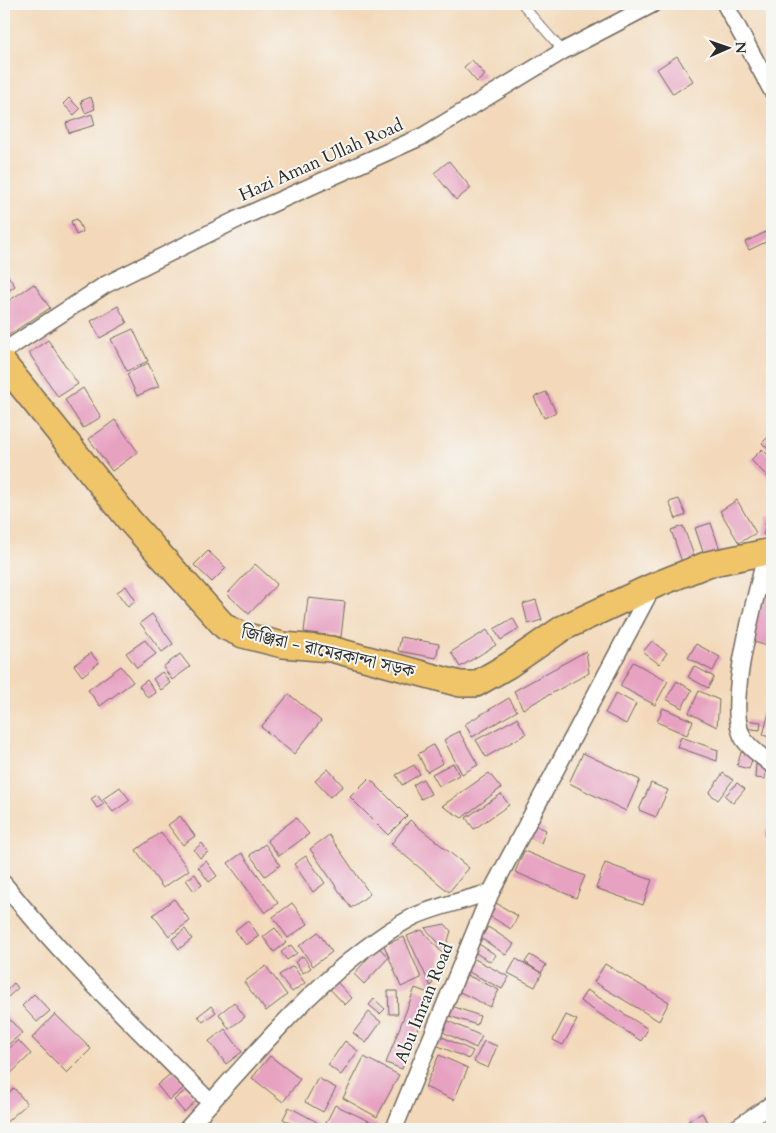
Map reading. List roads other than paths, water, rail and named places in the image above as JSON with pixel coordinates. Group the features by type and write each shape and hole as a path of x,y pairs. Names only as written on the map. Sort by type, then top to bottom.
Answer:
{"main road":[{"name":"জিঞ্জিরা - রামেরকান্দা সড়ক","path":"4,364 130,520 208,610 225,627 242,635 283,645 331,649 460,684 476,684 509,665 563,628 653,586 708,564 770,551"}],"street":[{"name":"Hazi Aman Ullah Road","path":"4,351 104,285 238,220 423,136 563,51 654,4"},
{"path":"725,4 772,91"},
{"path":"770,551 740,668 738,724 742,738 772,765"},
{"name":"Abu Imran Road","path":"394,1129 491,892 653,586"},
{"path":"4,884 40,929 83,977 211,1103"},
{"path":"187,1129 282,1024 356,955 412,917 491,892"},
{"path":"735,1129 772,1104"}],"lane":[{"path":"522,4 563,51"}]}
